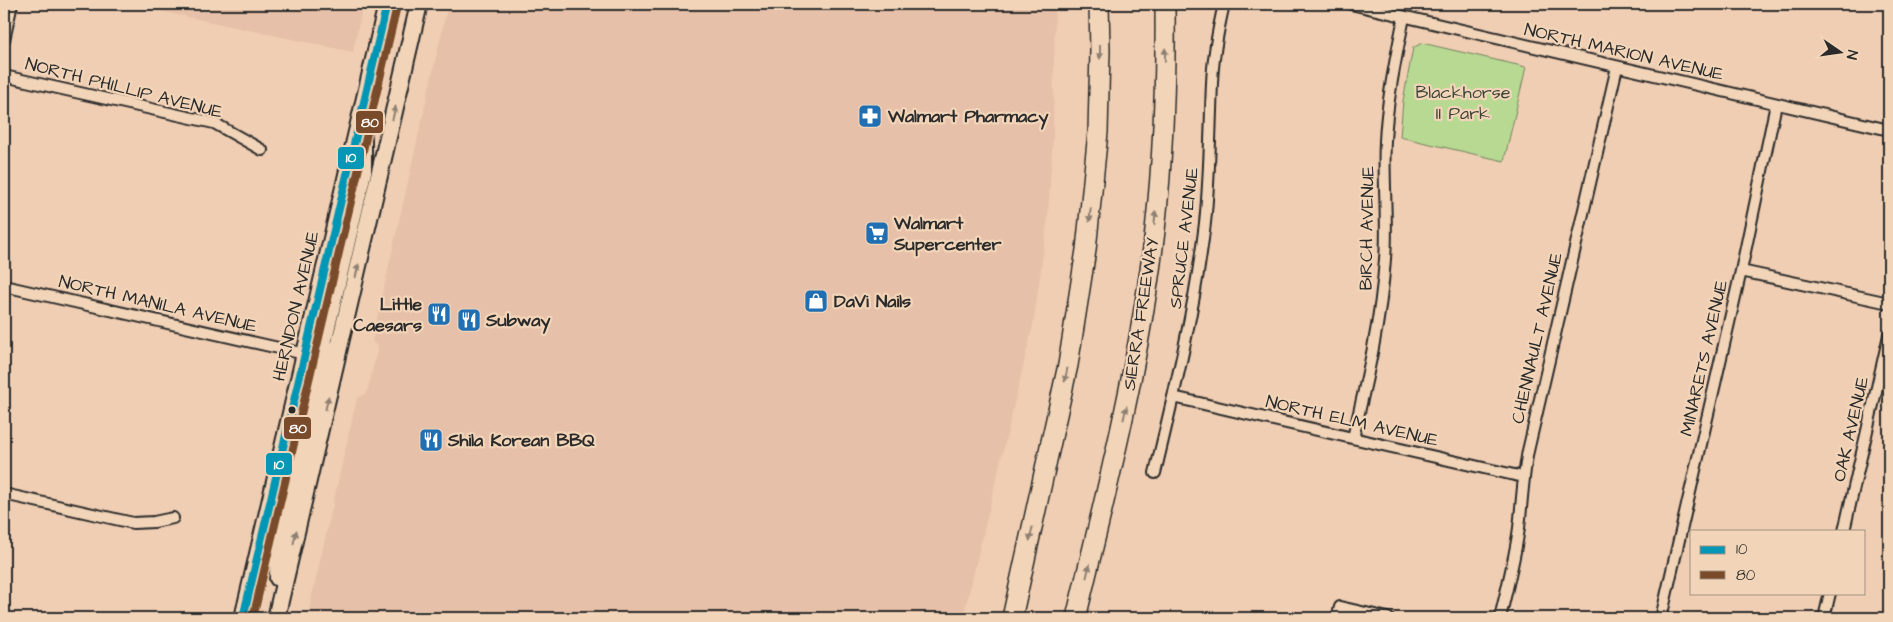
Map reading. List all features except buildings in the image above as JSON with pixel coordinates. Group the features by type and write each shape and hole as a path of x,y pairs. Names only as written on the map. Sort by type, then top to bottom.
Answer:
{"highway":[{"path":"1012,618 1068,366 1086,250 1098,132 1099,4"},
{"name":"SIERRA FREEWAY","path":"1076,618 1128,396 1147,288 1159,179 1165,57 1165,4"}],"main road":[{"name":"HERNDON AVENUE","path":"243,618 387,4"},
{"path":"277,613 419,4"},
{"path":"334,370 324,355 324,339 363,172 363,107"},
{"path":"277,613 279,539 318,370 316,362 312,357 305,354"}],"street":[{"path":"4,40 12,4"},
{"name":"SPRUCE AVENUE","path":"1155,473 1188,328 1200,261 1210,173 1212,82 1216,40 1224,4"},
{"name":"NORTH MARION AVENUE","path":"1351,4 1889,130"},
{"name":"BIRCH AVENUE","path":"1353,438 1382,302 1386,257 1385,142 1391,83 1404,17"},
{"name":"CHENNAULT AVENUE","path":"1500,618 1515,555 1523,477 1617,67"},
{"name":"NORTH PHILLIP AVENUE","path":"4,76 214,123 262,150"},
{"name":"MINARETS AVENUE","path":"1661,618 1741,270 1776,104"},
{"path":"1741,270 1889,303"},
{"name":"NORTH MANILA AVENUE","path":"4,286 305,354"},
{"name":"OAK AVENUE","path":"1844,530 1889,335"},
{"name":"NORTH ELM AVENUE","path":"1173,397 1523,477"},
{"path":"4,494 133,522 154,522 173,518"},
{"path":"1824,618 1830,594"},
{"path":"1337,618 1340,607 1388,618"}],"shaded area":[{"path":"127,4 363,4 353,52"},
{"path":"448,4 1055,4 1053,135 1048,216 1033,325 963,618 307,618 357,398 367,393 378,347 372,341"}],"green space":[{"name":"Blackhorse II Park","path":"1422,43 1526,67 1504,161 1400,137 1403,101 1413,48"}],"transit line":[{"name":"10","path":"243,618 387,4"},
{"name":"80","path":"253,618 397,6"}],"place":[{"name":"Walmart Pharmacy","path":"870,116"},
{"name":"Walmart Supercenter","path":"877,233"},
{"name":"DaVi Nails","path":"816,301"},
{"name":"Little Caesars","path":"439,314"},
{"name":"Subway","path":"469,320"},
{"name":"Shila Korean BBQ","path":"431,440"}]}
